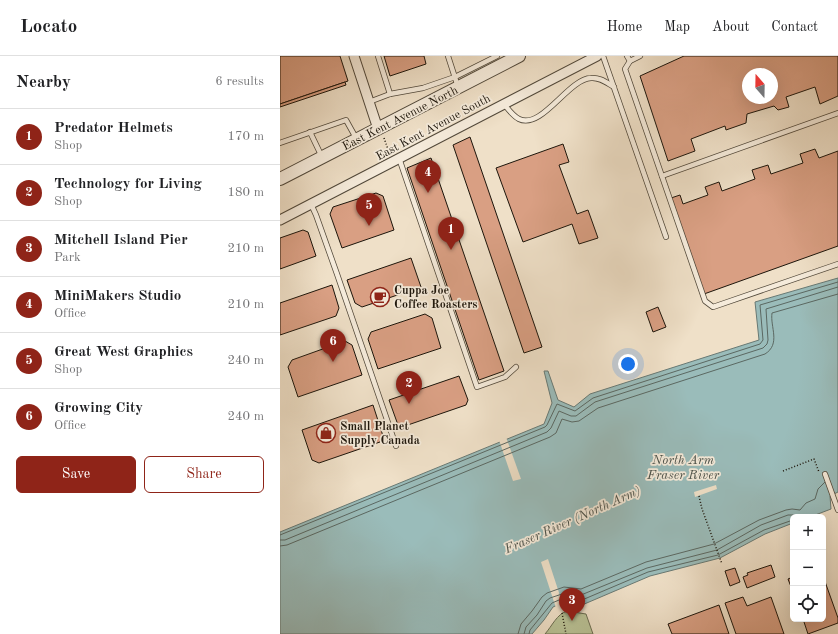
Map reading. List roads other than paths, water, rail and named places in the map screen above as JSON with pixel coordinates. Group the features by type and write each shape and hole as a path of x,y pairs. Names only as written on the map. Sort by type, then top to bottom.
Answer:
{"street":[{"path":"354,56 369,102 380,128"},
{"name":"East Kent Avenue North","path":"280,180 380,128 457,82 519,56"},
{"name":"East Kent Avenue South","path":"280,220 597,56"}],"lane":[{"path":"378,56 390,94"},
{"path":"448,56 457,82"},
{"path":"369,102 390,94 457,82 497,56"},
{"path":"603,56 666,237"},
{"path":"627,56 630,62"},
{"path":"640,56 630,62 625,69 705,301 713,307 838,264"},
{"path":"504,104 517,119 528,121 541,114 585,79 595,78 614,87"},
{"path":"662,176 838,113"},
{"path":"280,143 346,120 357,140"},
{"path":"310,132 322,158"},
{"path":"396,160 477,387 505,377 516,367"},
{"path":"311,204 337,274 396,446"},
{"path":"825,474 838,510"}],"water":[{"name":"North Arm Fraser River","path":"838,278 838,492 830,496 831,509 818,514 790,514 790,524 765,534 720,558 650,576 582,605 566,601 553,607 532,634 280,634 280,532 544,424 552,403 544,371 548,371 558,400 574,407 590,394 759,340 755,302"}],"place":[{"name":"MiniMakers Studio","path":"428,193"},
{"name":"Great West Graphics","path":"369,226"},
{"name":"Predator Helmets","path":"451,250"},
{"name":"Cuppa Joe Coffee Roasters","path":"380,297"},
{"name":"Growing City","path":"333,362"},
{"name":"Technology for Living","path":"409,404"},
{"name":"Small Planet Supply Canada","path":"326,433"},
{"name":"Mitchell Island Pier","path":"572,621"}],"water label":[{"name":"Fraser River (North Arm)","path":"572,519"}]}
